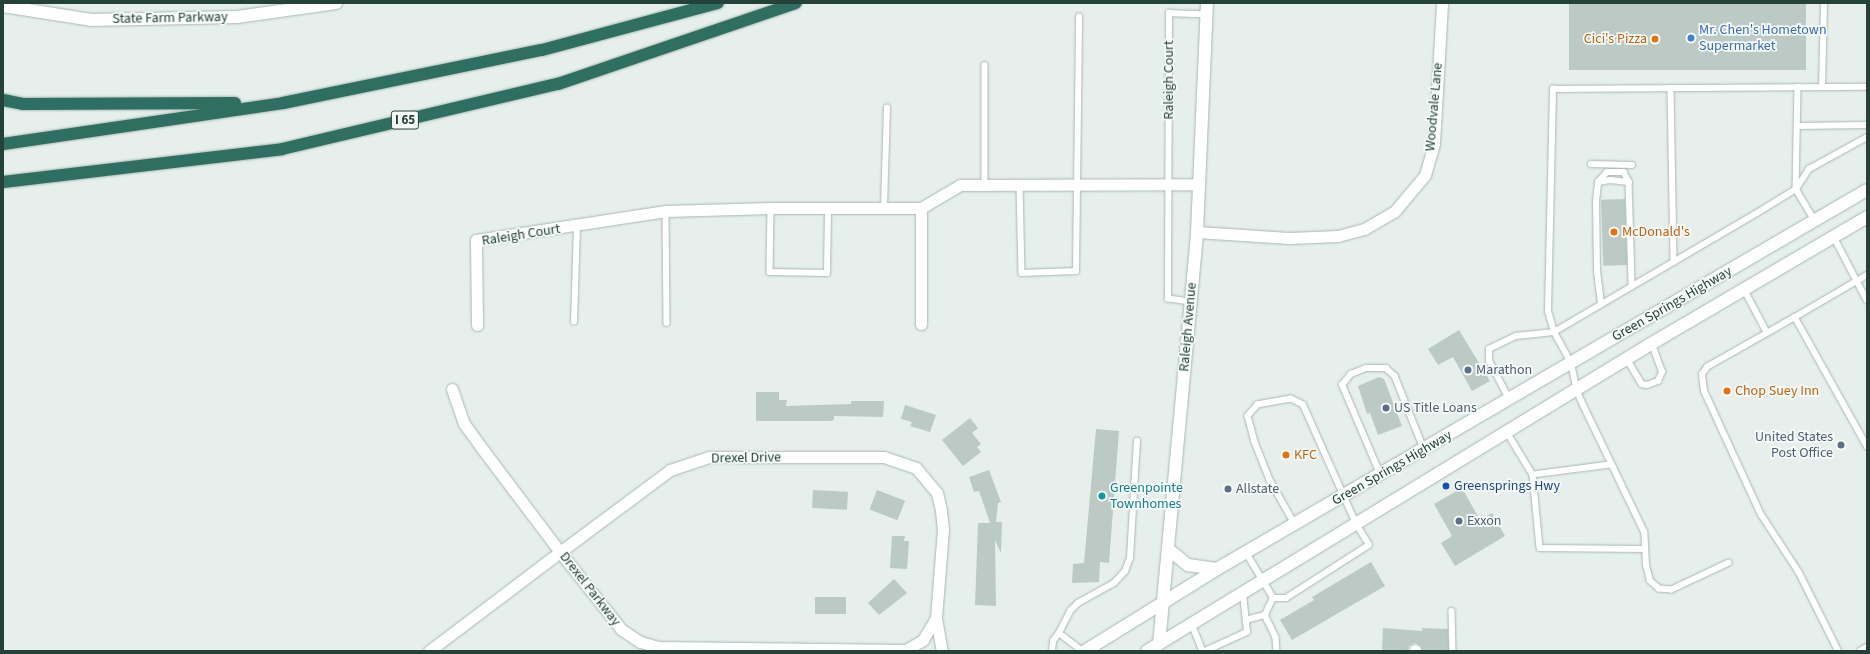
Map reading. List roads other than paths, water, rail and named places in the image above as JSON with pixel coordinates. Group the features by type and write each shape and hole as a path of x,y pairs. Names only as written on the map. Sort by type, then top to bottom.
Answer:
{"highway":[{"path":"3,144 283,102 542,50 718,3"},
{"name":"I 65","path":"3,182 282,149 558,84 796,3"},
{"path":"3,100 22,104 99,106 283,102"}],"main road":[{"name":"State Farm Parkway","path":"3,6 91,20 238,17 336,3"},
{"name":"Raleigh Avenue","path":"1159,648 1196,232 1207,9"},
{"name":"Green Springs Highway","path":"1084,651 1344,495 1867,190"},
{"name":"Green Springs Highway","path":"1147,651 1159,648 1192,624 1262,581 1507,432 1577,392 1627,359 1867,217"},
{"path":"1168,549 1188,565 1217,570"}],"street":[{"name":"Woodvale Lane","path":"1196,232 1289,238 1338,236 1364,229 1394,212 1425,175 1434,143 1442,3"},
{"path":"921,324 921,208 960,184 1020,186 1075,183 1199,184"},
{"name":"Raleigh Court","path":"477,325 476,240 666,212 771,208 828,210 921,208"},
{"name":"Drexel Parkway","path":"452,389 464,424 560,552 621,629 640,642 658,647 907,650 923,640"},
{"name":"Drexel Drive","path":"429,651 670,470 709,457 884,457 916,468 937,494 943,529 936,618 942,651"},
{"name":"Drexel Drive","path":"923,640 936,618"}],"lane":[{"path":"1822,87 1824,3"},
{"name":"Raleigh Court","path":"1190,302 1168,299 1168,13 1207,9"},
{"path":"1020,186 1022,272 1076,271 1075,183 1079,17"},
{"path":"985,65 985,184"},
{"path":"1798,87 1796,189 1815,221"},
{"path":"1729,563 1672,590 1659,589 1650,581 1644,532 1610,465 1577,392 1571,363 1554,332 1548,311 1553,89 1867,87"},
{"path":"1672,88 1674,262"},
{"path":"884,208 887,108"},
{"path":"1797,126 1867,125"},
{"path":"1509,399 1489,361 1489,348 1516,336 1554,332 1796,189 1810,169 1867,137"},
{"path":"1591,164 1632,165"},
{"path":"1601,304 1597,271 1598,182 1607,172 1624,172 1629,182 1632,285"},
{"path":"1598,182 1610,180 1629,182"},
{"path":"771,208 770,272 827,273 828,210"},
{"path":"666,212 667,323"},
{"name":"Raleigh Court","path":"574,322 577,226"},
{"path":"1834,236 1867,300"},
{"path":"1838,651 1799,573 1761,515 1704,391 1702,374 1707,367 1867,275"},
{"path":"1744,289 1767,332"},
{"path":"1795,317 1867,446"},
{"path":"1627,359 1642,384 1647,385 1658,381 1662,372 1652,344"},
{"path":"1380,475 1342,385 1351,374 1366,368 1386,368 1395,376 1424,449"},
{"path":"1273,598 1286,598 1369,545 1356,524 1303,405 1291,399 1258,405 1248,416 1254,442 1270,480 1296,524"},
{"path":"1507,432 1533,475 1540,548 1645,549"},
{"path":"1052,651 1053,641 1059,633 1070,611 1078,603 1114,583 1125,571 1130,558 1137,441"},
{"path":"1533,475 1610,465"},
{"path":"1246,553 1273,598"},
{"path":"1192,624 1204,651 1248,632 1243,593"},
{"path":"1265,615 1273,598"},
{"path":"1452,611 1453,651"},
{"path":"1246,620 1265,615"},
{"path":"1265,615 1276,638 1277,651"},
{"path":"1059,633 1084,651"},
{"path":"1860,651 1867,647"}],"place":[{"name":"Mr. Chen's Hometown Supermarket","path":"1691,38"},
{"name":"Cici's Pizza","path":"1655,39"},
{"name":"McDonald's","path":"1614,232"},
{"name":"Marathon","path":"1468,370"},
{"name":"Chop Suey Inn","path":"1727,391"},
{"name":"US Title Loans","path":"1386,408"},
{"name":"United States Post Office","path":"1841,445"},
{"name":"KFC","path":"1286,455"},
{"name":"Greensprings Hwy","path":"1446,486"},
{"name":"Allstate","path":"1228,489"},
{"name":"Greenpointe Townhomes","path":"1102,496"},
{"name":"Exxon","path":"1459,521"}]}
